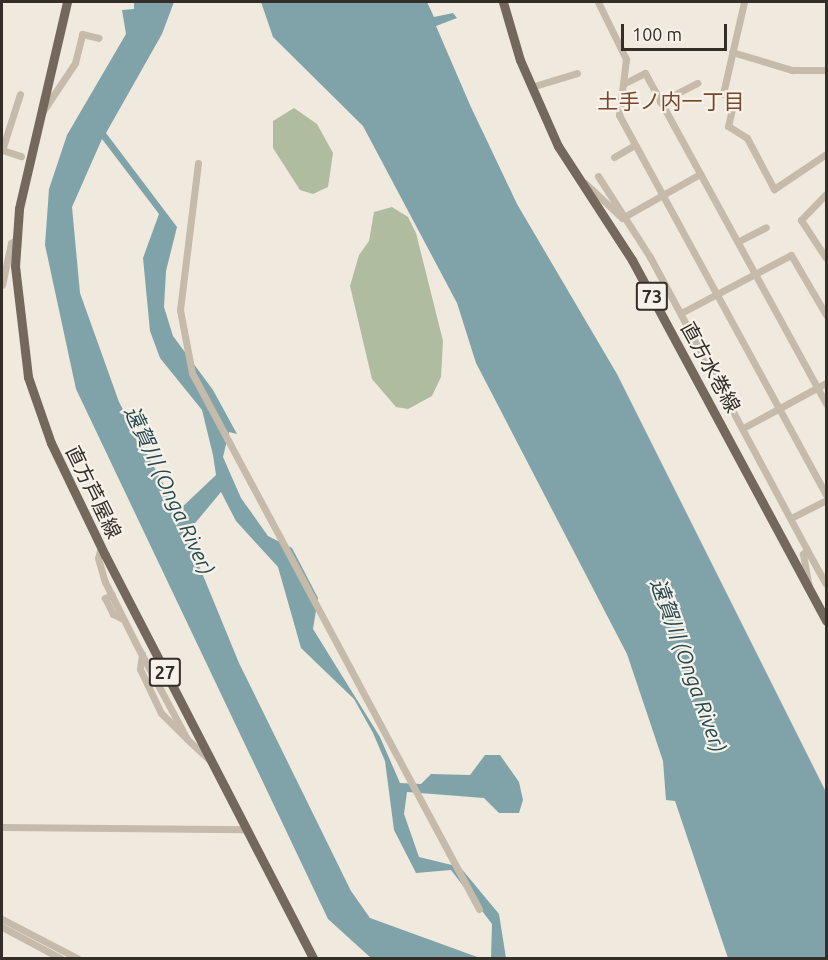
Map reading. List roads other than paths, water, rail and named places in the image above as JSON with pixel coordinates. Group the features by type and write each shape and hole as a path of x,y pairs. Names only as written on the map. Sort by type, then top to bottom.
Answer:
{"main road":[{"name":"直方芦屋線","path":"67,2 39,116 17,239 17,296 28,377 51,443 101,547 312,958"},
{"name":"直方水巻線","path":"503,2 531,87 579,177 632,260 826,621"}],"street":[{"path":"598,2 600,15 625,55 625,83 619,116 718,293 826,494"},
{"path":"744,2 723,94 735,96 728,126 747,138 774,189 826,154"},
{"path":"39,116 75,63 82,34 99,38"},
{"path":"732,52 792,70 826,70"},
{"path":"531,87 577,73"},
{"path":"625,83 645,73 758,274 826,404"},
{"path":"660,102 697,83"},
{"path":"20,94 2,150 21,156"},
{"path":"614,158 635,145"},
{"path":"198,163 182,261 180,310 190,365 479,909"},
{"path":"626,215 700,174"},
{"path":"598,176 626,215 681,313 825,583"},
{"path":"579,177 626,215"},
{"path":"826,194 801,220 826,258"},
{"path":"739,241 766,227"},
{"path":"2,285 11,243 17,239"},
{"path":"681,313 791,255 796,258 826,315"},
{"path":"743,428 826,383"},
{"path":"791,518 826,500"},
{"path":"101,547 98,558 123,619 186,737 212,762"},
{"path":"807,550 803,555 809,589"},
{"path":"2,827 247,829"},
{"path":"2,919 76,958"},
{"path":"2,927 60,958"}],"water":[{"path":"134,2 174,2 162,34 106,133 177,227 166,271 164,307 173,336 213,390 237,434 229,432 223,457 241,498 268,536 292,548 318,598 313,629 380,737 400,783 421,784 431,774 470,775 485,755 500,755 519,782 523,800 519,813 499,813 484,798 407,792 404,814 419,857 460,867 499,914 506,958 491,958 492,924 451,870 416,873 394,830 385,761 373,733 354,699 301,648 278,567 236,521 221,492 186,534 239,663 351,891 370,918 480,958 371,958 328,919 76,389 45,245 49,189 67,135 126,34 122,10 134,9","holes":["102,139 159,214 143,258 150,331 160,358 202,410 216,475 178,511 119,402 80,293 72,207"]},
{"name":"遠賀川 (Onga River)","path":"261,2 427,2 434,17 453,13 457,18 436,26 517,204 617,374 826,792 826,958 728,958 675,801 666,800 663,761 627,654 476,363 457,303 363,126 273,37"}],"district":[{"name":"土手ノ内一丁目","path":"671,101"}]}
